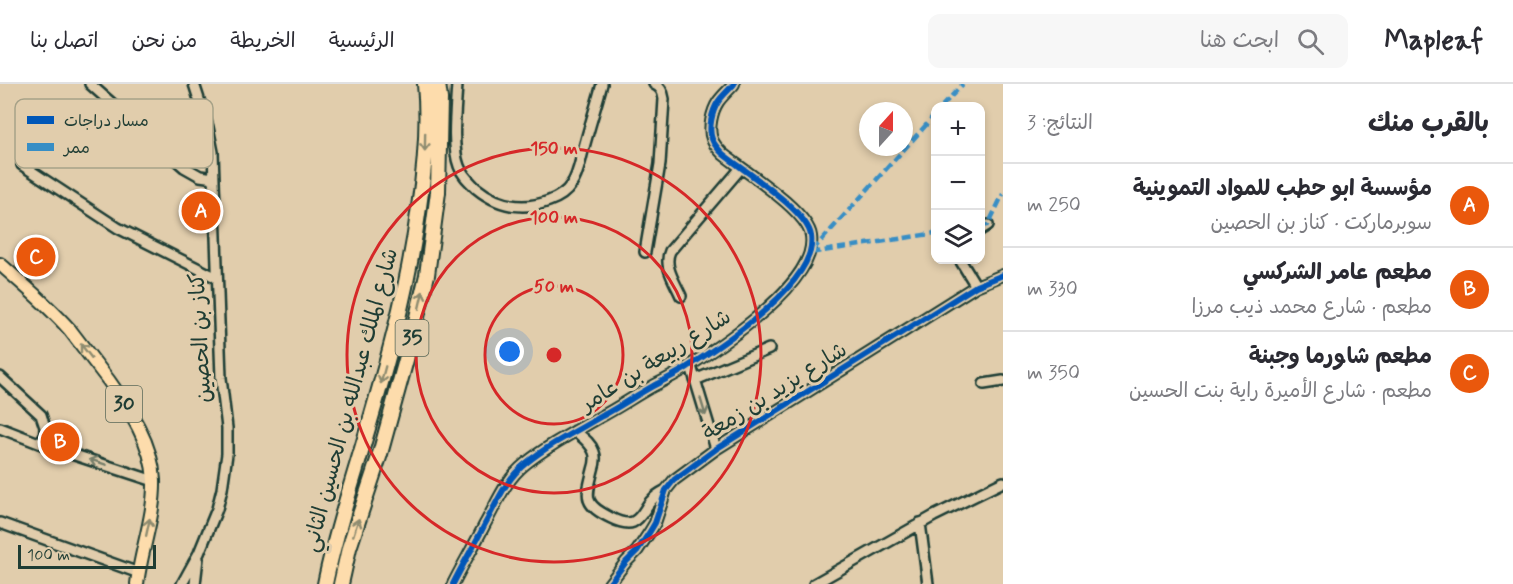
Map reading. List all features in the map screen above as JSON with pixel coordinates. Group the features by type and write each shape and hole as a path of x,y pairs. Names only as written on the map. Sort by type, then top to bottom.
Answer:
{"highway":[{"name":"شارع الملك عبدالله بن الحسين الثاني","path":"325,584 335,538 378,392 410,270 425,162 425,84"},
{"name":"شارع الملك عبدالله بن الحسين الثاني","path":"341,584 349,548 412,338 427,275 438,192 440,99 438,84"}],"main road":[{"name":"30","path":"0,264 27,287 69,330 113,387 146,444 154,481 151,516 138,579"}],"street":[{"path":"90,84 108,99"},
{"name":"كناز بن الحصين","path":"194,84 199,99"},
{"path":"457,84 455,148 460,169 467,179 485,195 504,205 519,206 553,199 572,185 602,84"},
{"path":"645,252 660,164 664,99 659,86 654,84"},
{"name":"شارع ربيعة بن عامر","path":"453,584 503,489 524,465 575,431 691,366 771,304 792,284 807,262 812,238 806,223 774,192 717,147 711,138 713,114 717,103 734,84"},
{"name":"كناز بن الحصين","path":"182,584 199,553 217,509 228,454 221,378 213,160"},
{"path":"27,168 118,228 217,278"},
{"path":"187,168 200,176 214,178"},
{"path":"681,296 667,265 670,251 741,168"},
{"path":"962,264 976,286"},
{"name":"شارع يزيد بن زمعة","path":"609,584 649,533 655,523 666,490 674,480 716,448 976,286 1003,275"},
{"path":"695,380 770,349"},
{"path":"691,366 716,448"},
{"path":"0,377 41,415 45,427 44,445"},
{"path":"984,384 1003,381"},
{"path":"0,428 154,481"},
{"path":"575,431 594,450 594,468 588,499 594,509 616,521 635,522 651,500 666,490"},
{"path":"814,584 826,581 920,523 1003,482"},
{"path":"920,523 928,584"},
{"path":"0,525 138,579"},
{"path":"195,584 199,553"}],"marked path":[{"path":"946,102 963,84"},
{"path":"931,120 810,253 931,234"},
{"path":"985,225 988,225 1003,194"}],"cycle path":[{"path":"453,584 502,492 518,470 562,438 683,370 726,341 767,309 800,272 809,254 811,236 807,226 787,204 723,154 712,139 711,120 714,110 734,84"},
{"path":"609,584 649,533 655,523 666,490 674,480 716,449 976,286 1003,275"}],"place":[{"name":"مؤسسة ابو حطب للمواد التموينية","path":"201,211"},
{"name":"مطعم شاورما وجبنة","path":"36,257"},
{"name":"مطعم عامر الشركسي","path":"60,442"}]}
